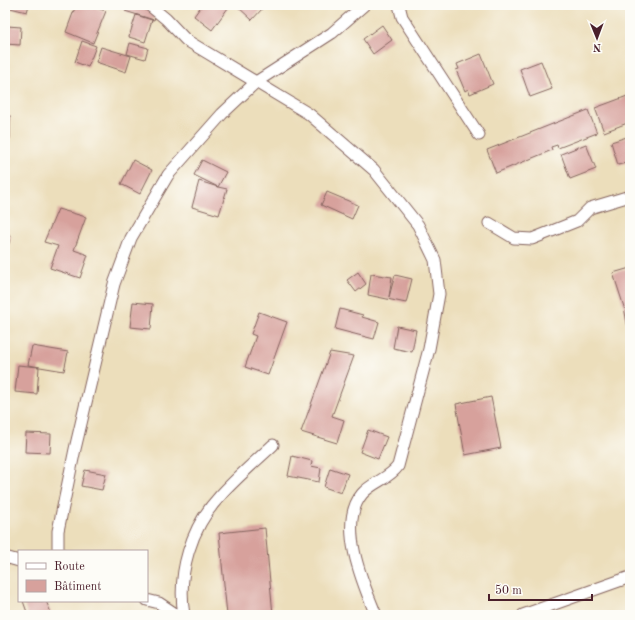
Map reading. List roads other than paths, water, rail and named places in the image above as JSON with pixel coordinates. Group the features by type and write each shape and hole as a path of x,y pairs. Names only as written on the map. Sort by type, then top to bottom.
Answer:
{"street":[{"path":"149,5 166,18 186,40 309,114 374,170 418,225 434,260 439,294 429,349 398,466 392,474 362,493 356,503 351,527 360,576 376,615"},
{"path":"58,550 58,531 75,449 114,284 131,238 168,175 222,114 256,82 332,33 364,5"},
{"path":"399,5 402,17 479,134"},
{"path":"489,223 514,238 532,239 577,221 590,208 630,196"},
{"path":"184,615 181,597 183,571 196,530 219,497 273,445"},
{"path":"5,557 18,561"},
{"path":"523,615 630,577"},
{"path":"148,600 159,604 177,615"}]}
